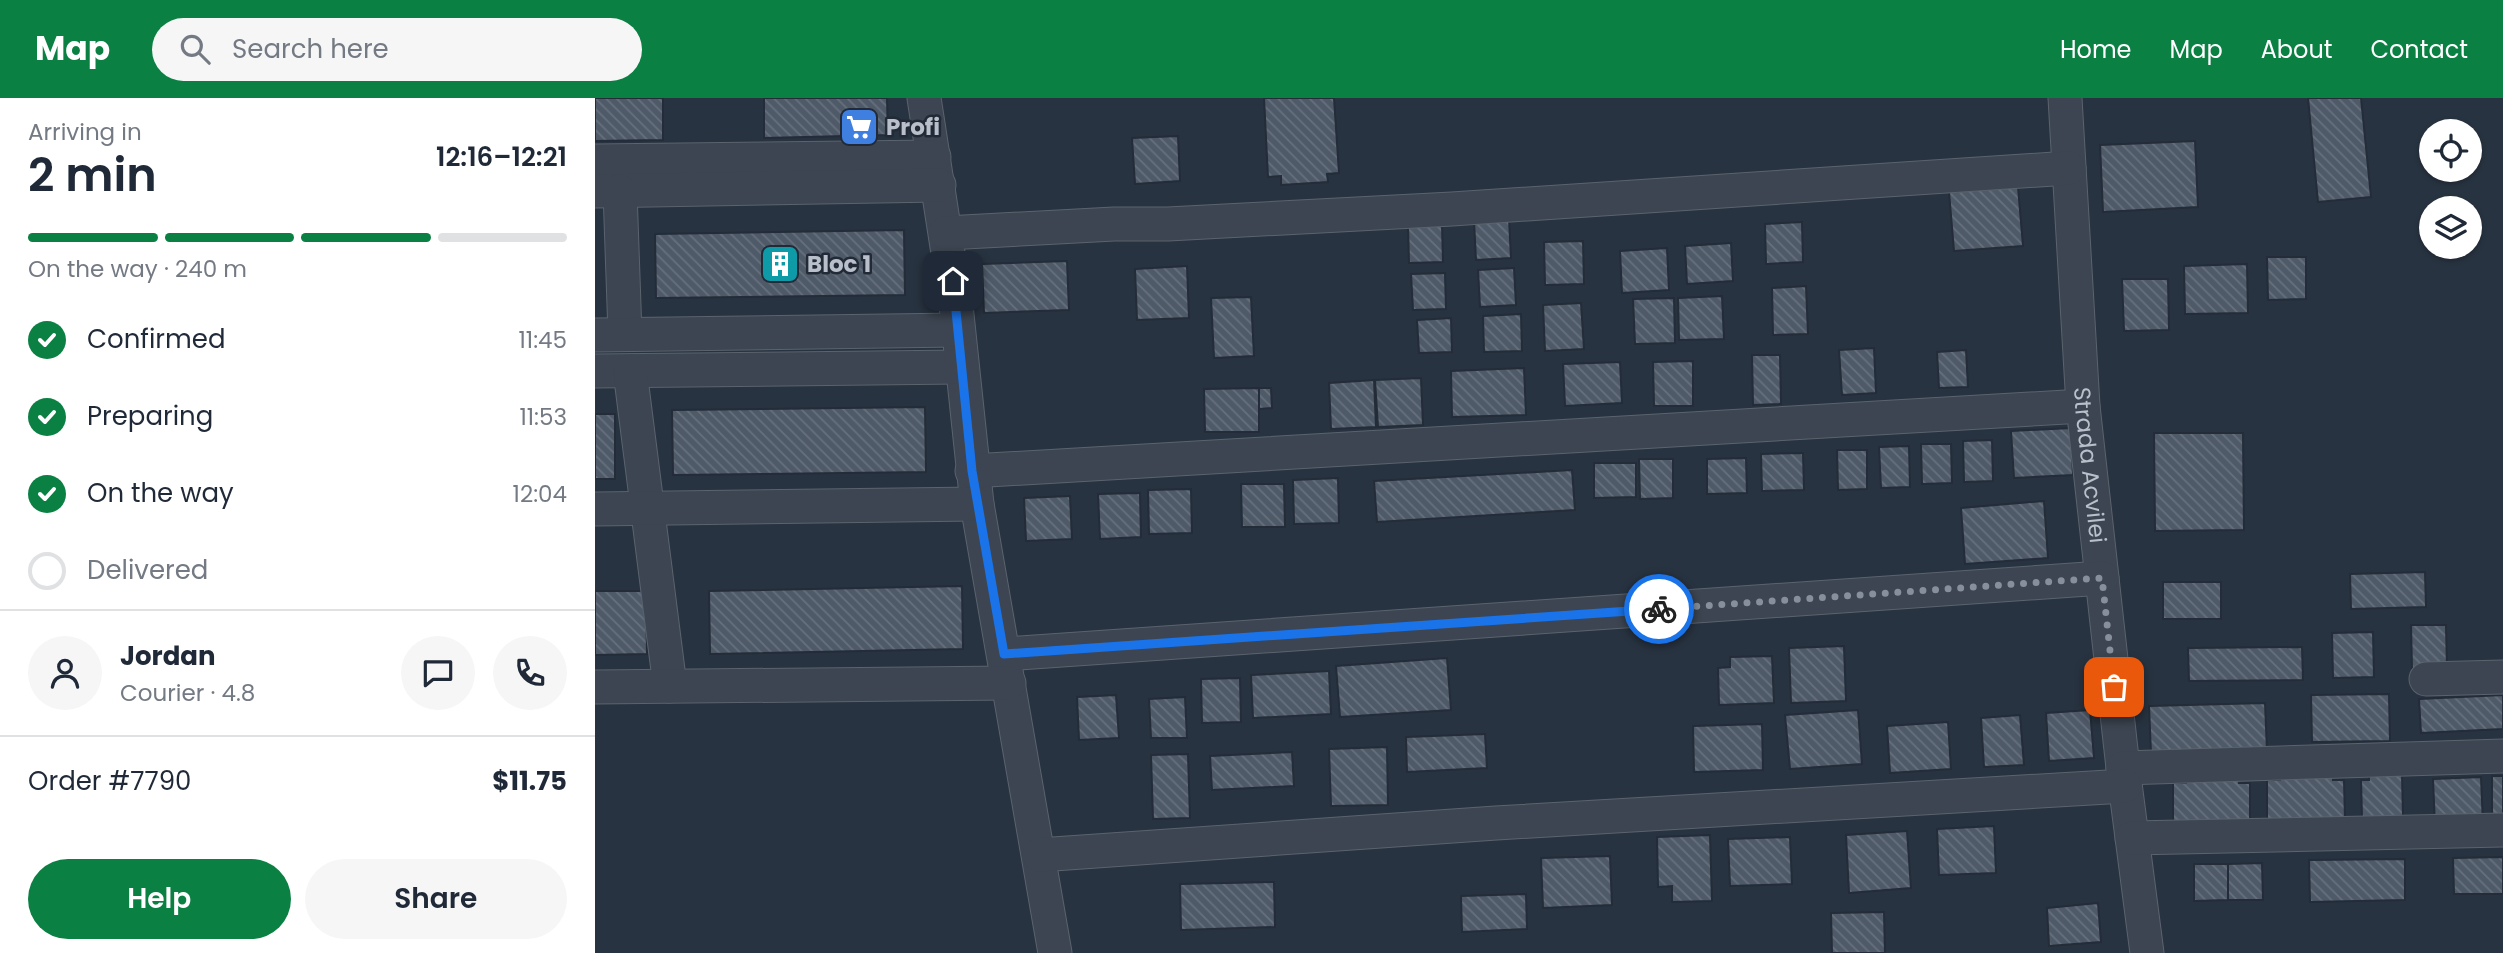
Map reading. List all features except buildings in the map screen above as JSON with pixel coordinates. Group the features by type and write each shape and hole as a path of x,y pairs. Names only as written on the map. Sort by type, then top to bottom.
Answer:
{"street":[{"path":"924,98 946,233 977,504 1055,953"},
{"name":"Strada Acvilei","path":"2066,98 2083,406 2131,838 2147,953"},
{"path":"595,161 937,171"},
{"path":"946,233 1114,223 1168,225 1452,209 2069,168"},
{"path":"937,171 607,191 610,335 958,330"},
{"path":"595,371 961,367"},
{"path":"630,371 670,686"},
{"path":"972,471 2083,406"},
{"path":"595,509 977,504"},
{"path":"595,687 670,686 1007,668 2102,578"},
{"path":"2426,679 2503,677"},
{"path":"1038,855 2124,777 2503,756"},
{"path":"2131,838 2503,830"}],"way so far":[{"path":"1659,609 2102,578 2114,687"}],"place":[{"name":"Profi","path":"859,127"},
{"name":"Bloc 1","path":"780,264"}],"route":[{"path":"953,281 972,471 1004,654 1659,609"}]}
